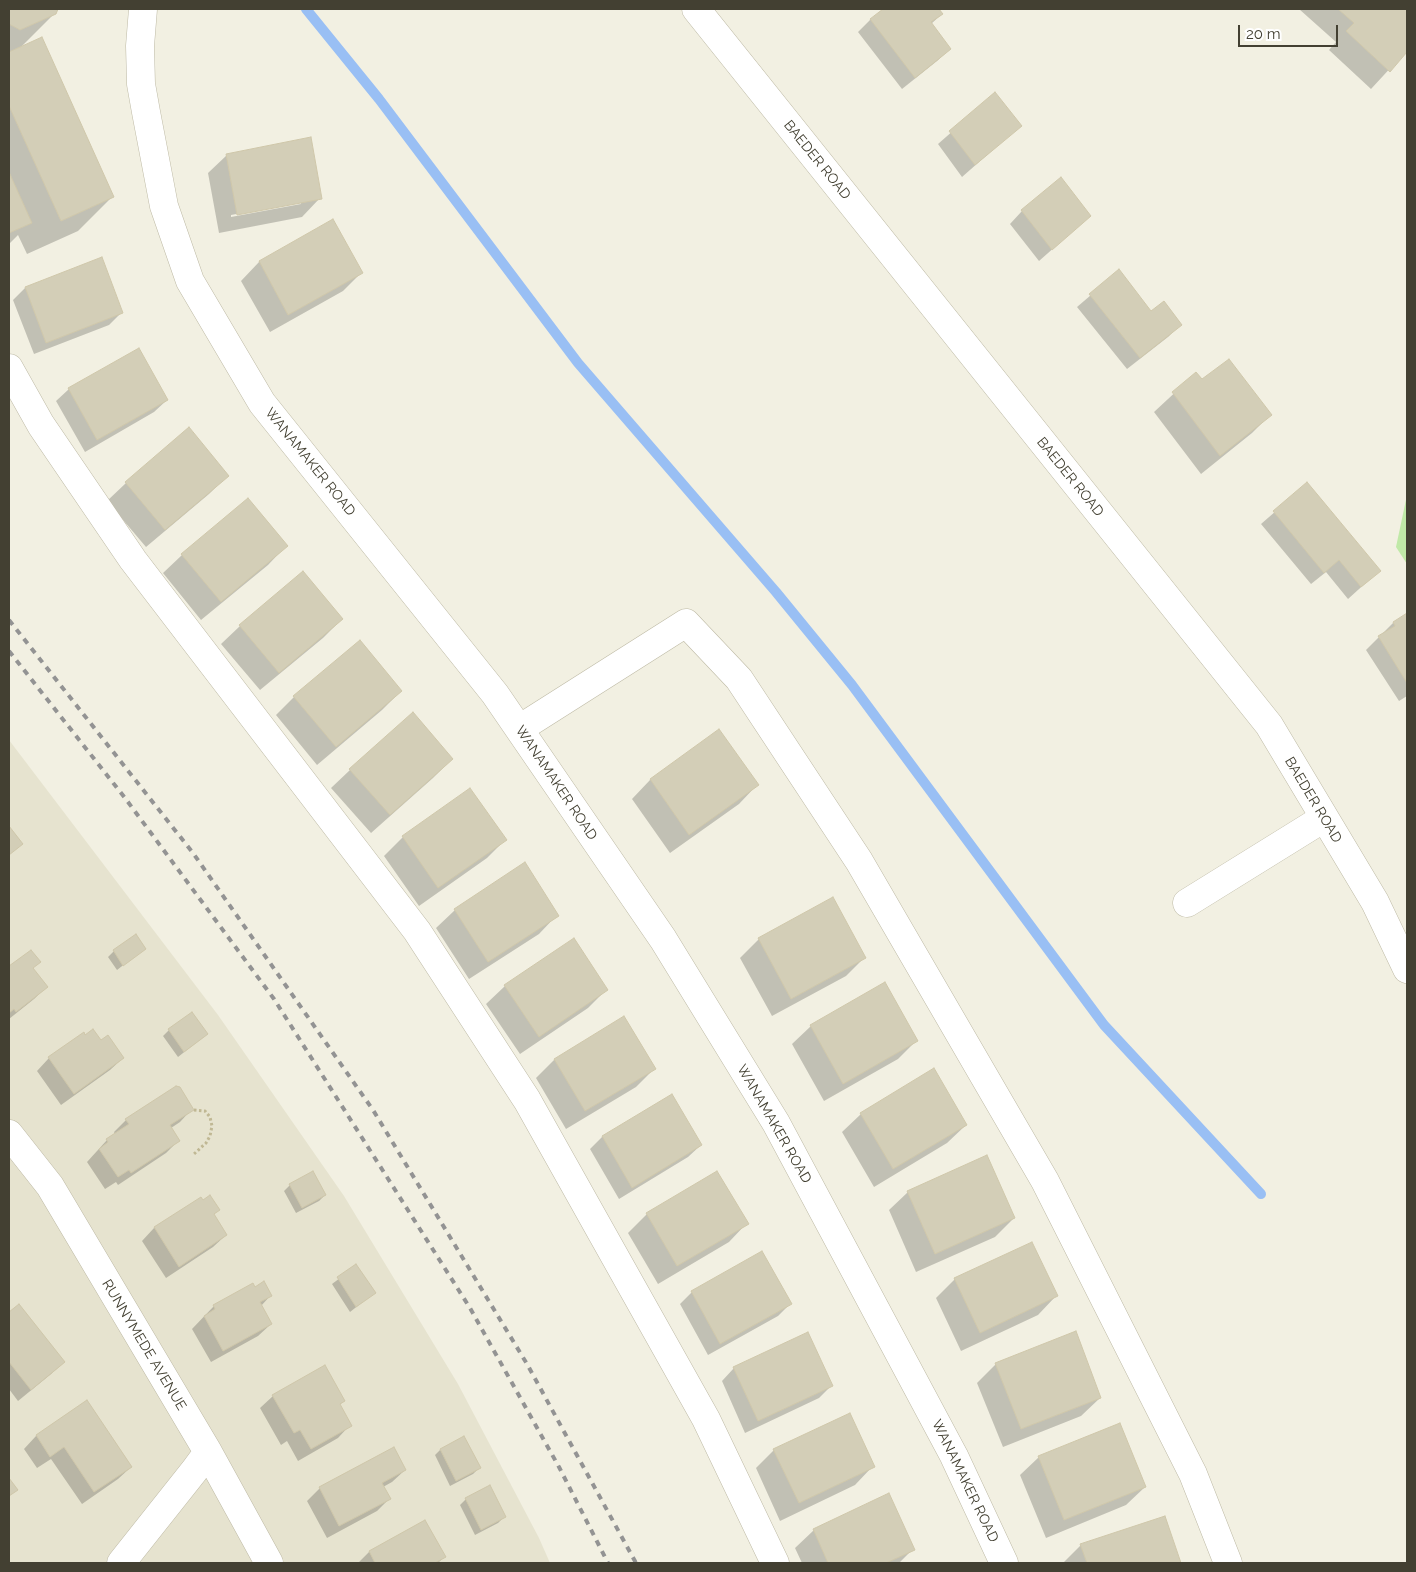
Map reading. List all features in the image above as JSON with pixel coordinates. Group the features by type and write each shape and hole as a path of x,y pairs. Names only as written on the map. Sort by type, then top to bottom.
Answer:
{"street":[{"name":"WANAMAKER ROAD","path":"143,9 140,46 143,93 164,206 190,282 262,403 495,694 663,939 776,1124 954,1456 1004,1563"},
{"name":"BAEDER ROAD","path":"696,9 1269,725 1375,902 1407,969"},
{"path":"9,368 41,426 133,560 417,931 527,1100 706,1419 775,1563"},
{"path":"519,730 686,623 739,679 859,861 1045,1181 1193,1474 1228,1563"},
{"path":"1187,903 1324,818"},
{"name":"RUNNYMEDE AVENUE","path":"9,1134 50,1186 208,1452 269,1563"},
{"path":"121,1563 208,1452"}],"path":[{"path":"194,1110 205,1111 210,1117 212,1126 206,1143 194,1154"}],"shaded area":[{"path":"9,740 218,1015 344,1196 458,1384 539,1538 550,1563 9,1563"}],"green space":[{"path":"1407,495 1407,564 1396,547"}],"building":[{"path":"9,9 58,9 56,14 20,30 9,24"},
{"path":"883,9 939,9 943,14 931,22 951,49 915,78 870,19"},
{"path":"1338,9 1407,9 1407,52 1390,72 1346,31 1354,23"},
{"path":"42,37 114,197 61,221 9,106 9,52"},
{"path":"995,92 1022,126 975,165 949,131"},
{"path":"311,137 322,199 237,215 226,154"},
{"path":"9,172 32,223 9,233"},
{"path":"1061,177 1091,216 1052,250 1021,210"},
{"path":"333,219 363,273 288,315 259,261"},
{"path":"102,257 123,313 46,343 25,287"},
{"path":"1119,269 1151,311 1164,301 1182,325 1140,358 1089,294"},
{"path":"139,348 168,400 97,440 68,388"},
{"path":"1229,359 1272,415 1220,456 1172,392 1196,372 1202,379"},
{"path":"189,427 229,476 165,530 125,482"},
{"path":"1307,482 1381,571 1361,587 1339,560 1324,573 1273,511"},
{"path":"248,498 288,546 221,602 181,554"},
{"path":"303,571 343,619 279,673 239,625"},
{"path":"1407,613 1407,683 1378,636 1395,626 1393,622"},
{"path":"360,640 402,691 336,747 293,696"},
{"path":"413,712 453,759 390,815 349,769"},
{"path":"719,729 759,785 689,835 650,779"},
{"path":"470,788 507,840 438,888 402,836"},
{"path":"9,826 23,844 9,855"},
{"path":"525,862 559,916 488,962 454,909"},
{"path":"833,897 866,958 791,999 758,938"},
{"path":"136,934 146,949 123,966 113,950"},
{"path":"574,938 608,990 539,1037 504,985"},
{"path":"31,950 41,962 33,968 48,987 16,1012 14,1009 9,1013 9,966"},
{"path":"885,982 918,1041 843,1084 810,1025"},
{"path":"192,1012 208,1034 184,1052 168,1029"},
{"path":"624,1016 656,1069 585,1111 554,1059"},
{"path":"93,1029 101,1040 108,1035 124,1058 74,1094 48,1057 84,1032 85,1035"},
{"path":"934,1068 967,1125 893,1169 860,1113"},
{"path":"176,1086 180,1087 194,1110 170,1125 180,1141 131,1173 129,1170 118,1177 99,1149 108,1142 106,1139 129,1124 125,1119"},
{"path":"672,1094 702,1145 632,1188 602,1136"},
{"path":"987,1155 1015,1218 935,1254 907,1191"},
{"path":"313,1171 326,1195 302,1208 289,1184"},
{"path":"717,1171 749,1224 677,1266 646,1213"},
{"path":"210,1195 220,1210 214,1214 227,1235 179,1267 154,1227 201,1197 203,1200"},
{"path":"1032,1242 1058,1296 980,1333 954,1278"},
{"path":"762,1251 792,1304 720,1344 691,1291"},
{"path":"356,1264 376,1293 356,1307 337,1277"},
{"path":"264,1281 272,1296 260,1302 272,1324 223,1351 204,1316 215,1309 213,1305 253,1283 255,1287"},
{"path":"19,1304 65,1362 31,1390 9,1362 9,1312"},
{"path":"1076,1331 1101,1398 1021,1429 995,1363"},
{"path":"808,1332 833,1386 758,1421 733,1367"},
{"path":"325,1365 345,1401 340,1404 352,1426 311,1449 300,1430 294,1433 272,1395"},
{"path":"87,1400 132,1467 94,1492 64,1447 50,1457 36,1435"},
{"path":"850,1413 875,1467 799,1503 773,1449"},
{"path":"1120,1423 1146,1487 1064,1520 1038,1456"},
{"path":"464,1436 481,1468 456,1481 440,1449"},
{"path":"394,1447 406,1470 382,1483 391,1499 339,1526 319,1487"},
{"path":"9,1478 18,1490 9,1496"},
{"path":"490,1485 506,1517 481,1530 465,1498"},
{"path":"889,1493 915,1550 886,1563 828,1563 813,1529"},
{"path":"1165,1516 1181,1563 1087,1563 1080,1544"},
{"path":"425,1520 446,1557 435,1563 375,1563 369,1551"}],"waterway":[{"path":"306,9 379,99 578,363 776,592 852,685 1104,1025 1261,1194"}],"railway":[{"path":"9,620 193,853 373,1110 527,1364 636,1563"},
{"path":"9,651 125,798 274,999 470,1308 559,1467 608,1563"}]}
